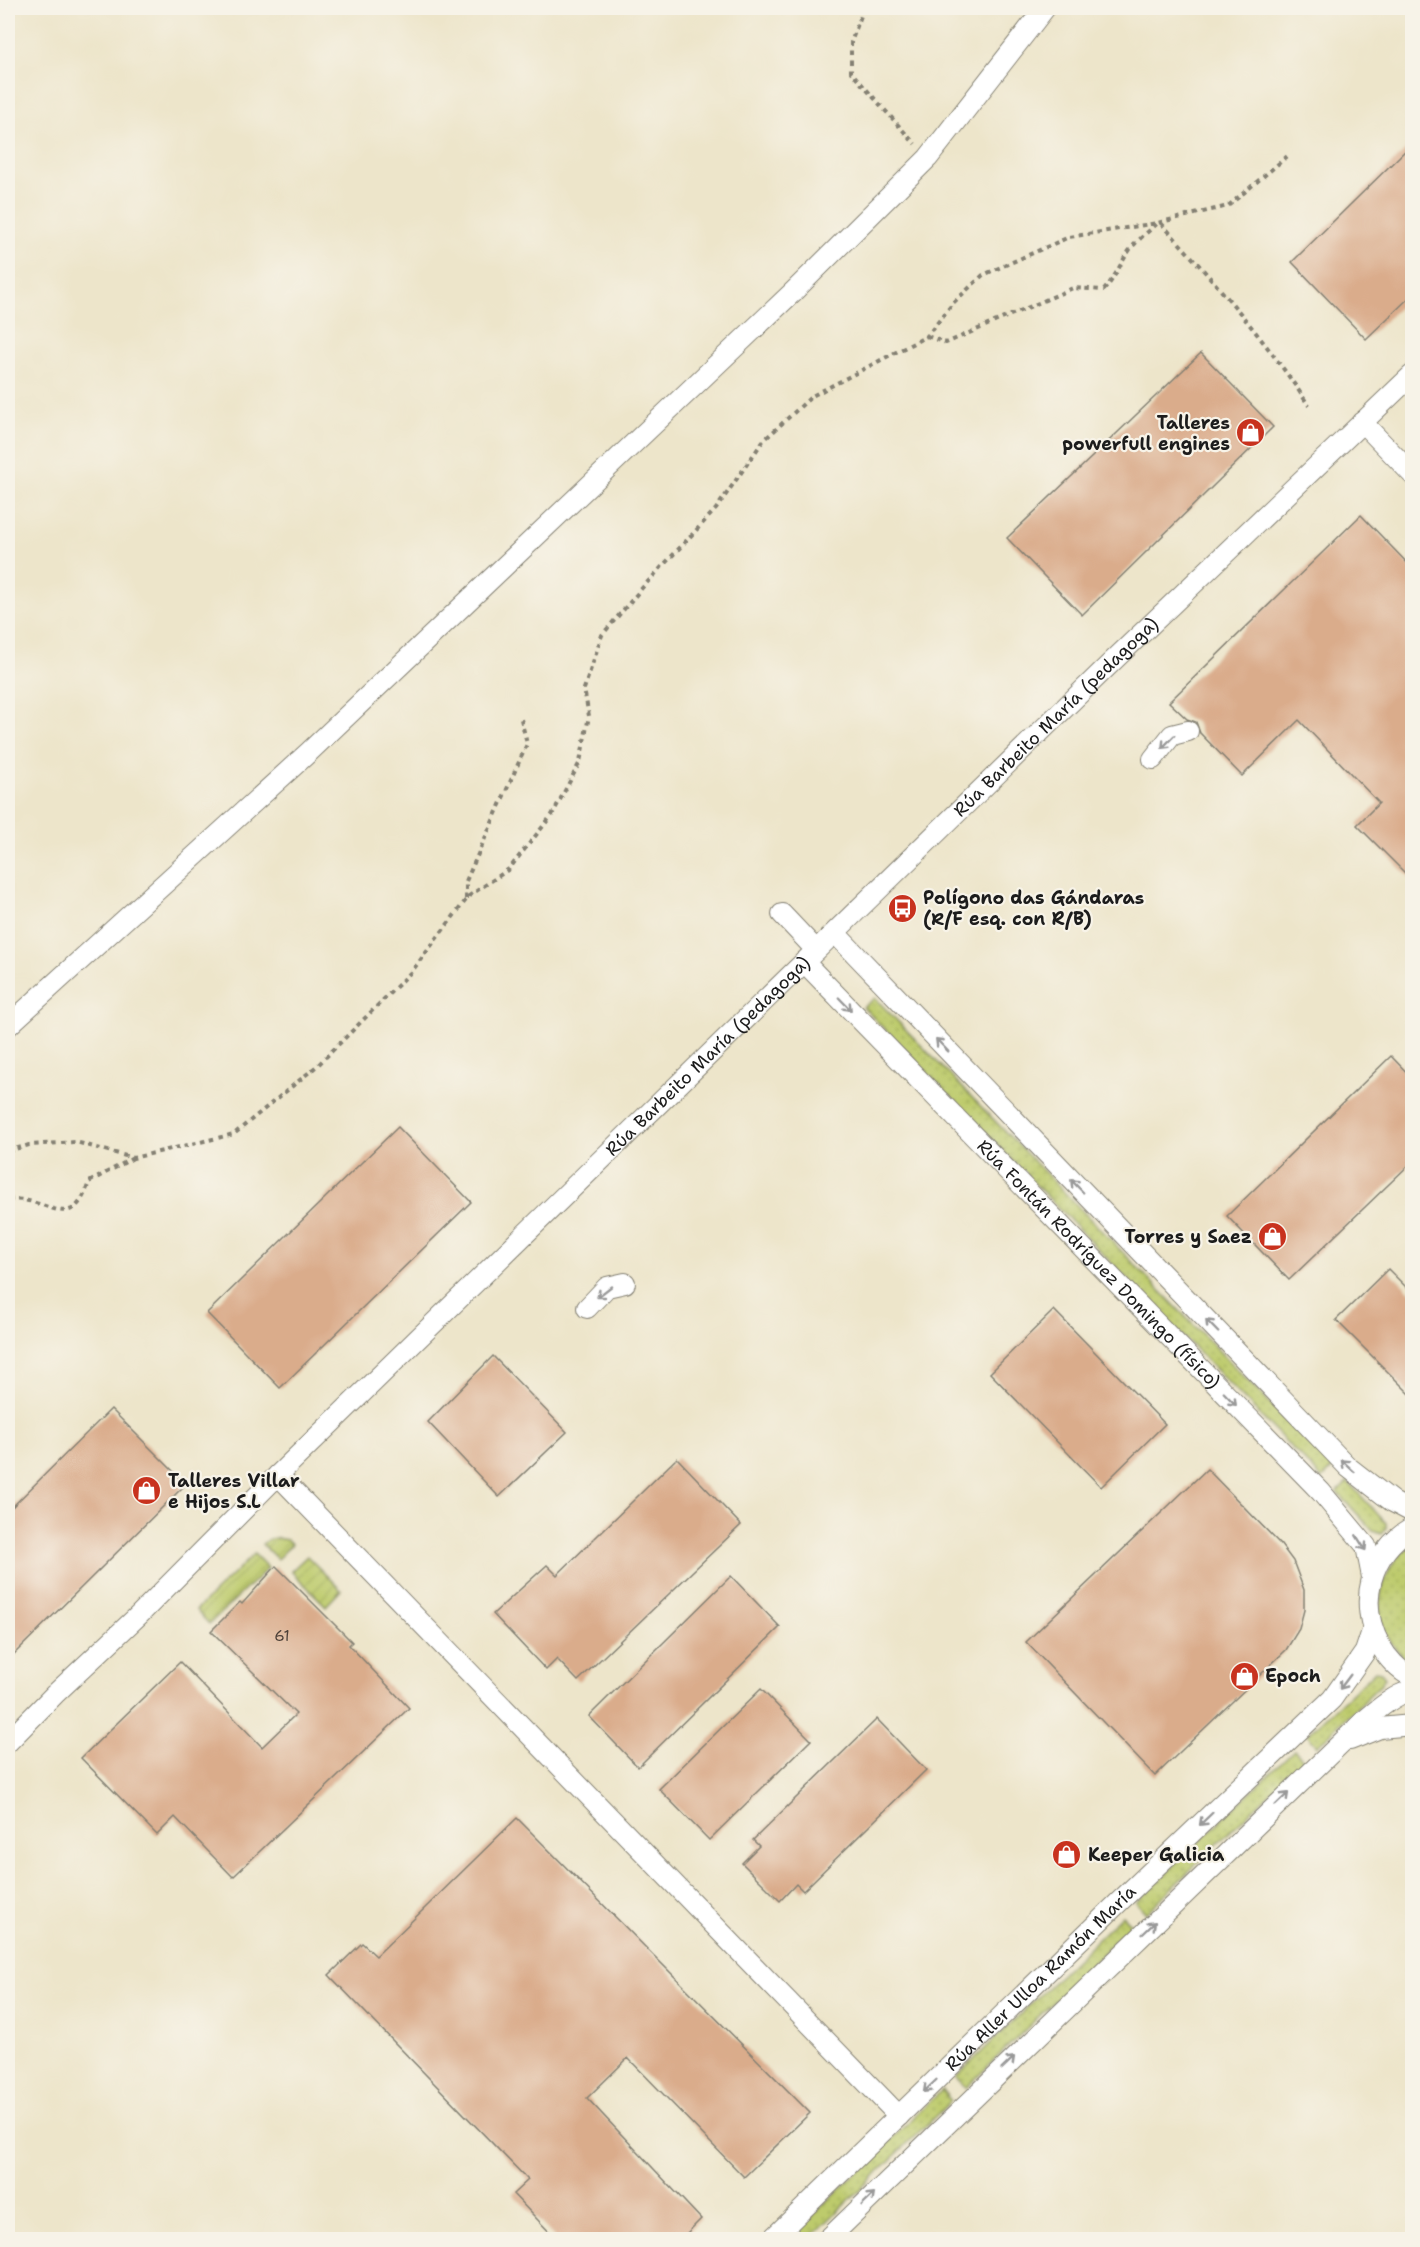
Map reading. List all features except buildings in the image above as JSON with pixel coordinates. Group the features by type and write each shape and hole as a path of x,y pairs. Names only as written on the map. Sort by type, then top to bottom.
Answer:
{"street":[{"path":"8,1026 309,752 794,291 928,158 1045,8"},
{"name":"Rúa Barbeito María (pedagoga)","path":"8,1743 278,1475 810,956 1413,375"},
{"path":"1362,422 1413,474"},
{"path":"1153,759 1172,735 1188,731"},
{"name":"Rúa Fontán Rodríguez Domingo (físico)","path":"782,914 810,956 1321,1492 1366,1546 1372,1577"},
{"path":"834,933 1348,1467 1393,1503 1413,1512"},
{"path":"587,1308 607,1287 626,1283"},
{"path":"278,1475 899,2116"},
{"path":"1413,1528 1390,1545 1379,1560 1368,1594 1368,1613 1372,1631 1386,1656 1406,1675 1413,1677"},
{"name":"Rúa Aller Ulloa Ramón María","path":"771,2240 1332,1699 1365,1652 1372,1631"},
{"path":"826,2240 1339,1744 1386,1703 1413,1690"},
{"path":"1339,1744 1380,1728 1413,1725"}],"path":[{"path":"864,8 851,42 851,72 928,158"},
{"path":"8,1200 16,1198 39,1202 60,1212 75,1209 84,1197 89,1182 133,1158 234,1134 318,1065 412,971 466,900 509,869 552,815 580,762 589,717 584,689 602,635 642,588 716,509 763,441 812,396 927,336 953,303 983,275 1069,237 1159,223 1228,206 1290,154"},
{"path":"927,336 946,342 1073,288 1104,290 1114,280 1131,248 1159,223"},
{"path":"1159,223 1209,276 1280,362 1309,406"},
{"path":"466,900 465,881 527,744 520,714"},
{"path":"8,1151 29,1145 76,1142 133,1158"}],"green space":[{"path":"875,998 1333,1468 1322,1479 863,1007"},
{"path":"1348,1482 1386,1523 1386,1528 1381,1534 1373,1531 1337,1492"},
{"path":"269,1539 287,1540 292,1544 277,1559 262,1544"},
{"path":"1412,1546 1412,1665 1398,1652 1387,1636 1382,1624 1380,1603 1390,1569 1403,1552"},
{"path":"254,1554 268,1568 209,1624 196,1610"},
{"path":"307,1556 341,1590 326,1606 291,1571"},
{"path":"1375,1671 1381,1672 1385,1677 1379,1686 1317,1746 1307,1735"},
{"path":"1294,1750 1304,1760 1146,1913 1136,1902"},
{"path":"1122,1915 1132,1925 966,2088 956,2077"},
{"path":"942,2090 951,2101 809,2239 788,2239"}],"place":[{"name":"Talleres powerfull engines","path":"1251,433"},
{"name":"Polígono das Gándaras (R/F esq. con R/B)","path":"902,908"},
{"name":"Torres y Saez","path":"1273,1237"},
{"name":"Talleres Villar e Hijos S.L","path":"147,1491"},
{"name":"Epoch","path":"1244,1676"},
{"name":"Keeper Galicia","path":"1067,1855"}]}
